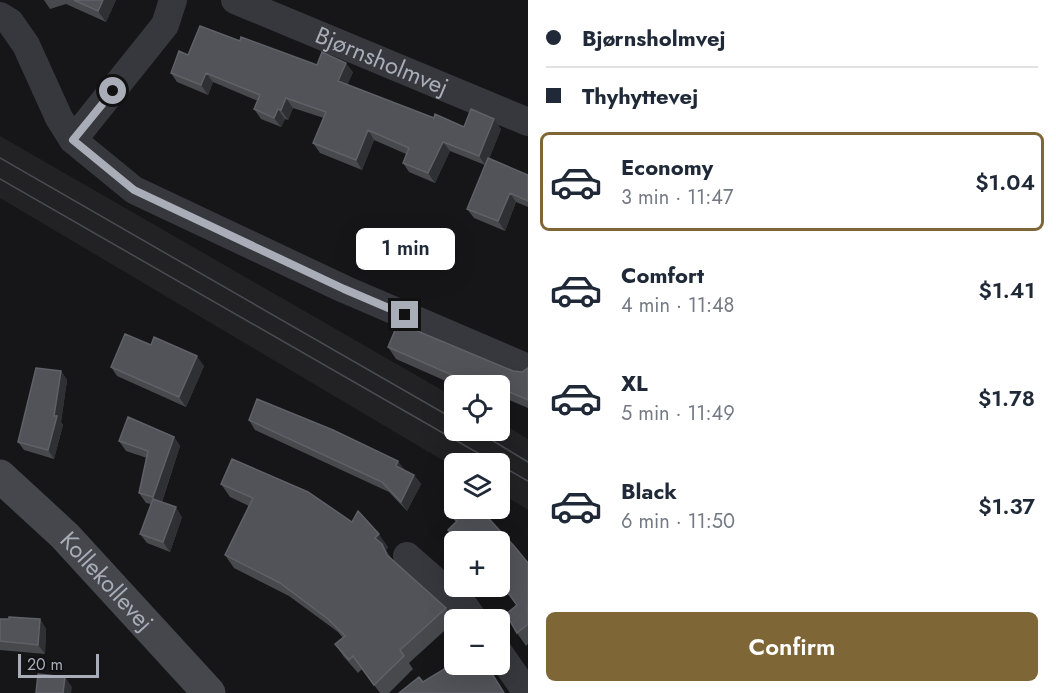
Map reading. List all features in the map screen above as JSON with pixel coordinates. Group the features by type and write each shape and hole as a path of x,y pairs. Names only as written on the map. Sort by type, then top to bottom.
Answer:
{"street":[{"path":"73,140 165,25 173,0"},
{"name":"Bjørnsholmvej","path":"235,0 528,122"},
{"path":"0,16 10,22 27,45 59,118 73,140 134,190 344,289 528,368"},
{"name":"Kollekollevej","path":"0,476 65,536 209,693"},
{"path":"407,556 466,609"},
{"path":"510,668 527,693"}],"shaded area":[{"path":"0,136 444,391 444,441 510,441 510,428 528,439 528,510 510,499 510,453 444,453 444,461 0,198"}],"building":[{"path":"74,0 103,0 98,11"},
{"path":"200,26 240,41 241,37 317,65 322,52 346,63 338,81 434,118 435,114 464,127 471,109 494,119 479,156 443,142 428,173 403,163 409,148 368,130 356,160 313,143 326,112 286,98 281,110 278,109 274,118 254,109 260,95 206,73 201,85 171,73 179,51 188,55"},
{"path":"488,158 528,175 528,201 510,193 498,221 467,209"},
{"path":"398,323 513,371 522,372 528,368 528,400 510,392 510,375 452,375 388,347"},
{"path":"125,334 151,345 154,337 197,356 179,397 111,367"},
{"path":"36,368 61,371 54,416 57,416 48,450 18,442"},
{"path":"257,399 333,430 398,461 396,466 414,475 401,502 382,482 249,420"},
{"path":"128,417 174,437 153,497 139,493 148,451 119,441"},
{"path":"232,459 308,492 352,522 358,511 379,534 375,538 382,544 387,555 446,608 400,650 404,656 374,685 353,656 349,660 335,644 345,636 328,619 280,583 225,555 253,498 221,484"},
{"path":"153,499 176,507 163,542 140,534"},
{"path":"455,519 489,519 500,531 449,531 457,521"},
{"path":"510,542 528,563 528,624 517,633 510,621 510,611 517,605 510,596"},
{"path":"9,617 40,619 38,645 0,641 0,619 9,619"},
{"path":"444,669 444,675 493,675 504,693 399,693 419,677 423,682"},
{"path":"38,674 65,677 63,693 36,693"}],"tram line":[{"path":"0,158 444,413"},
{"path":"0,179 478,453"},
{"path":"493,441 528,462"},
{"path":"510,471 528,481"}],"route":[{"path":"113,91 73,140 134,190 344,289 405,315"}]}
